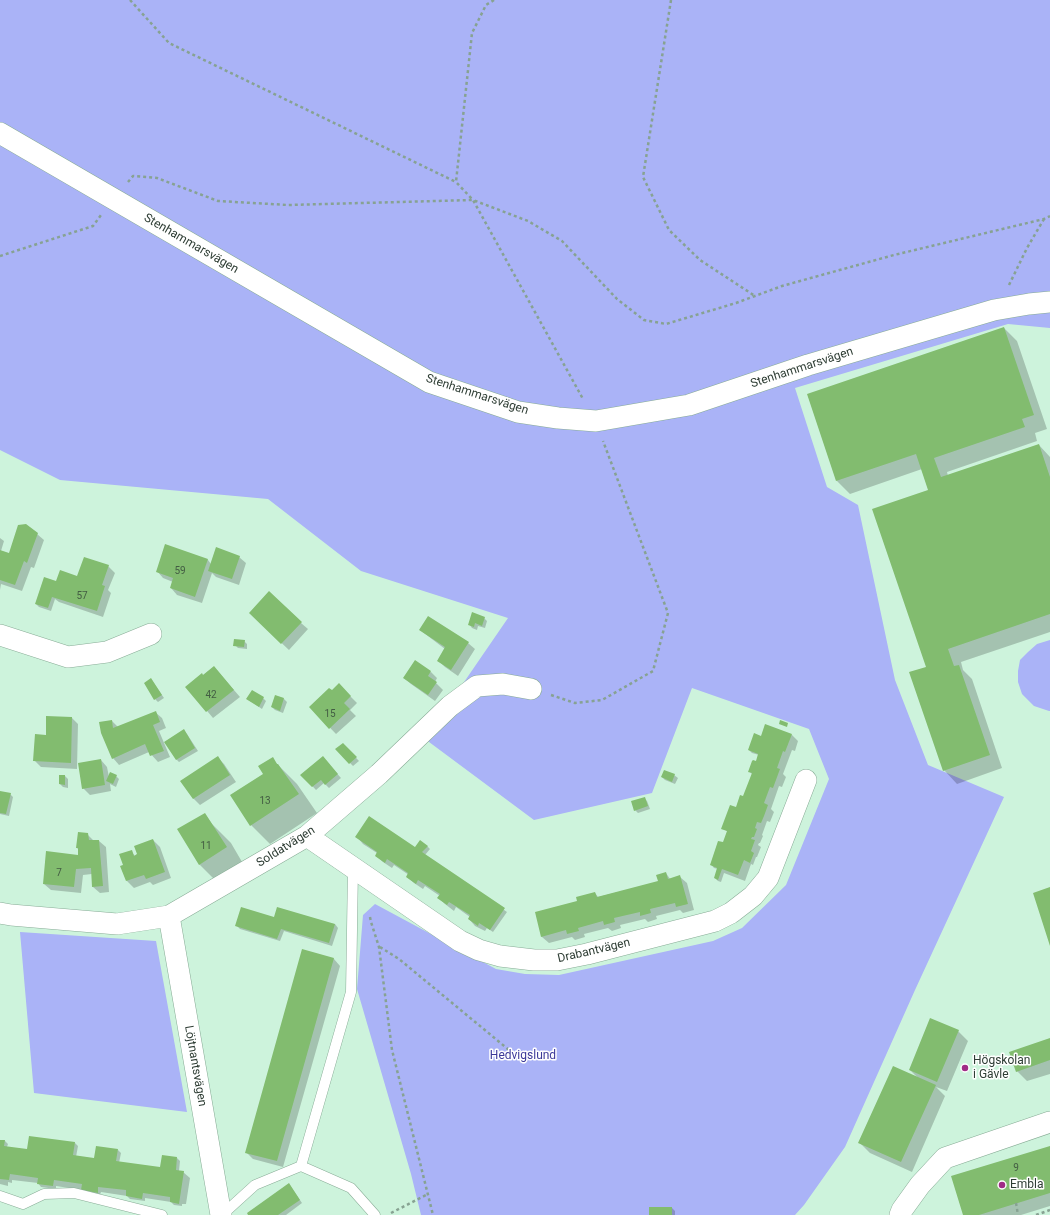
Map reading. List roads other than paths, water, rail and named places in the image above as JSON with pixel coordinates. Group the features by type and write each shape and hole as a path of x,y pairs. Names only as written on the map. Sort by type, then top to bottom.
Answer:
{"street":[{"name":"Stenhammarsvägen","path":"0,133 429,382 518,412 558,418 596,421 689,405 808,365 994,310 1050,302"},
{"path":"0,636 68,657 107,652 151,634"},
{"name":"Soldatvägen","path":"0,913 118,924 169,916 307,836 378,774 450,706 477,686 503,684 531,689"},
{"name":"Drabantvägen","path":"307,836 460,941 479,950 500,956 534,960 557,960 715,921 731,913 753,896 768,878 806,780"},
{"name":"Löjtnantsvägen","path":"169,916 221,1215"},
{"path":"900,1215 920,1185 945,1158 1050,1122"}],"lane":[{"path":"301,1166 351,992 353,868"},
{"path":"221,1215 255,1185 301,1166 351,1188 375,1215"},
{"path":"0,1196 23,1204 44,1194 74,1193 162,1215"}],"place":[{"name":"Högskolan i Gävle","path":"965,1068"},
{"name":"Embla","path":"1002,1185"}],"park label":[{"name":"Hedvigslund","path":"523,1056"}]}
